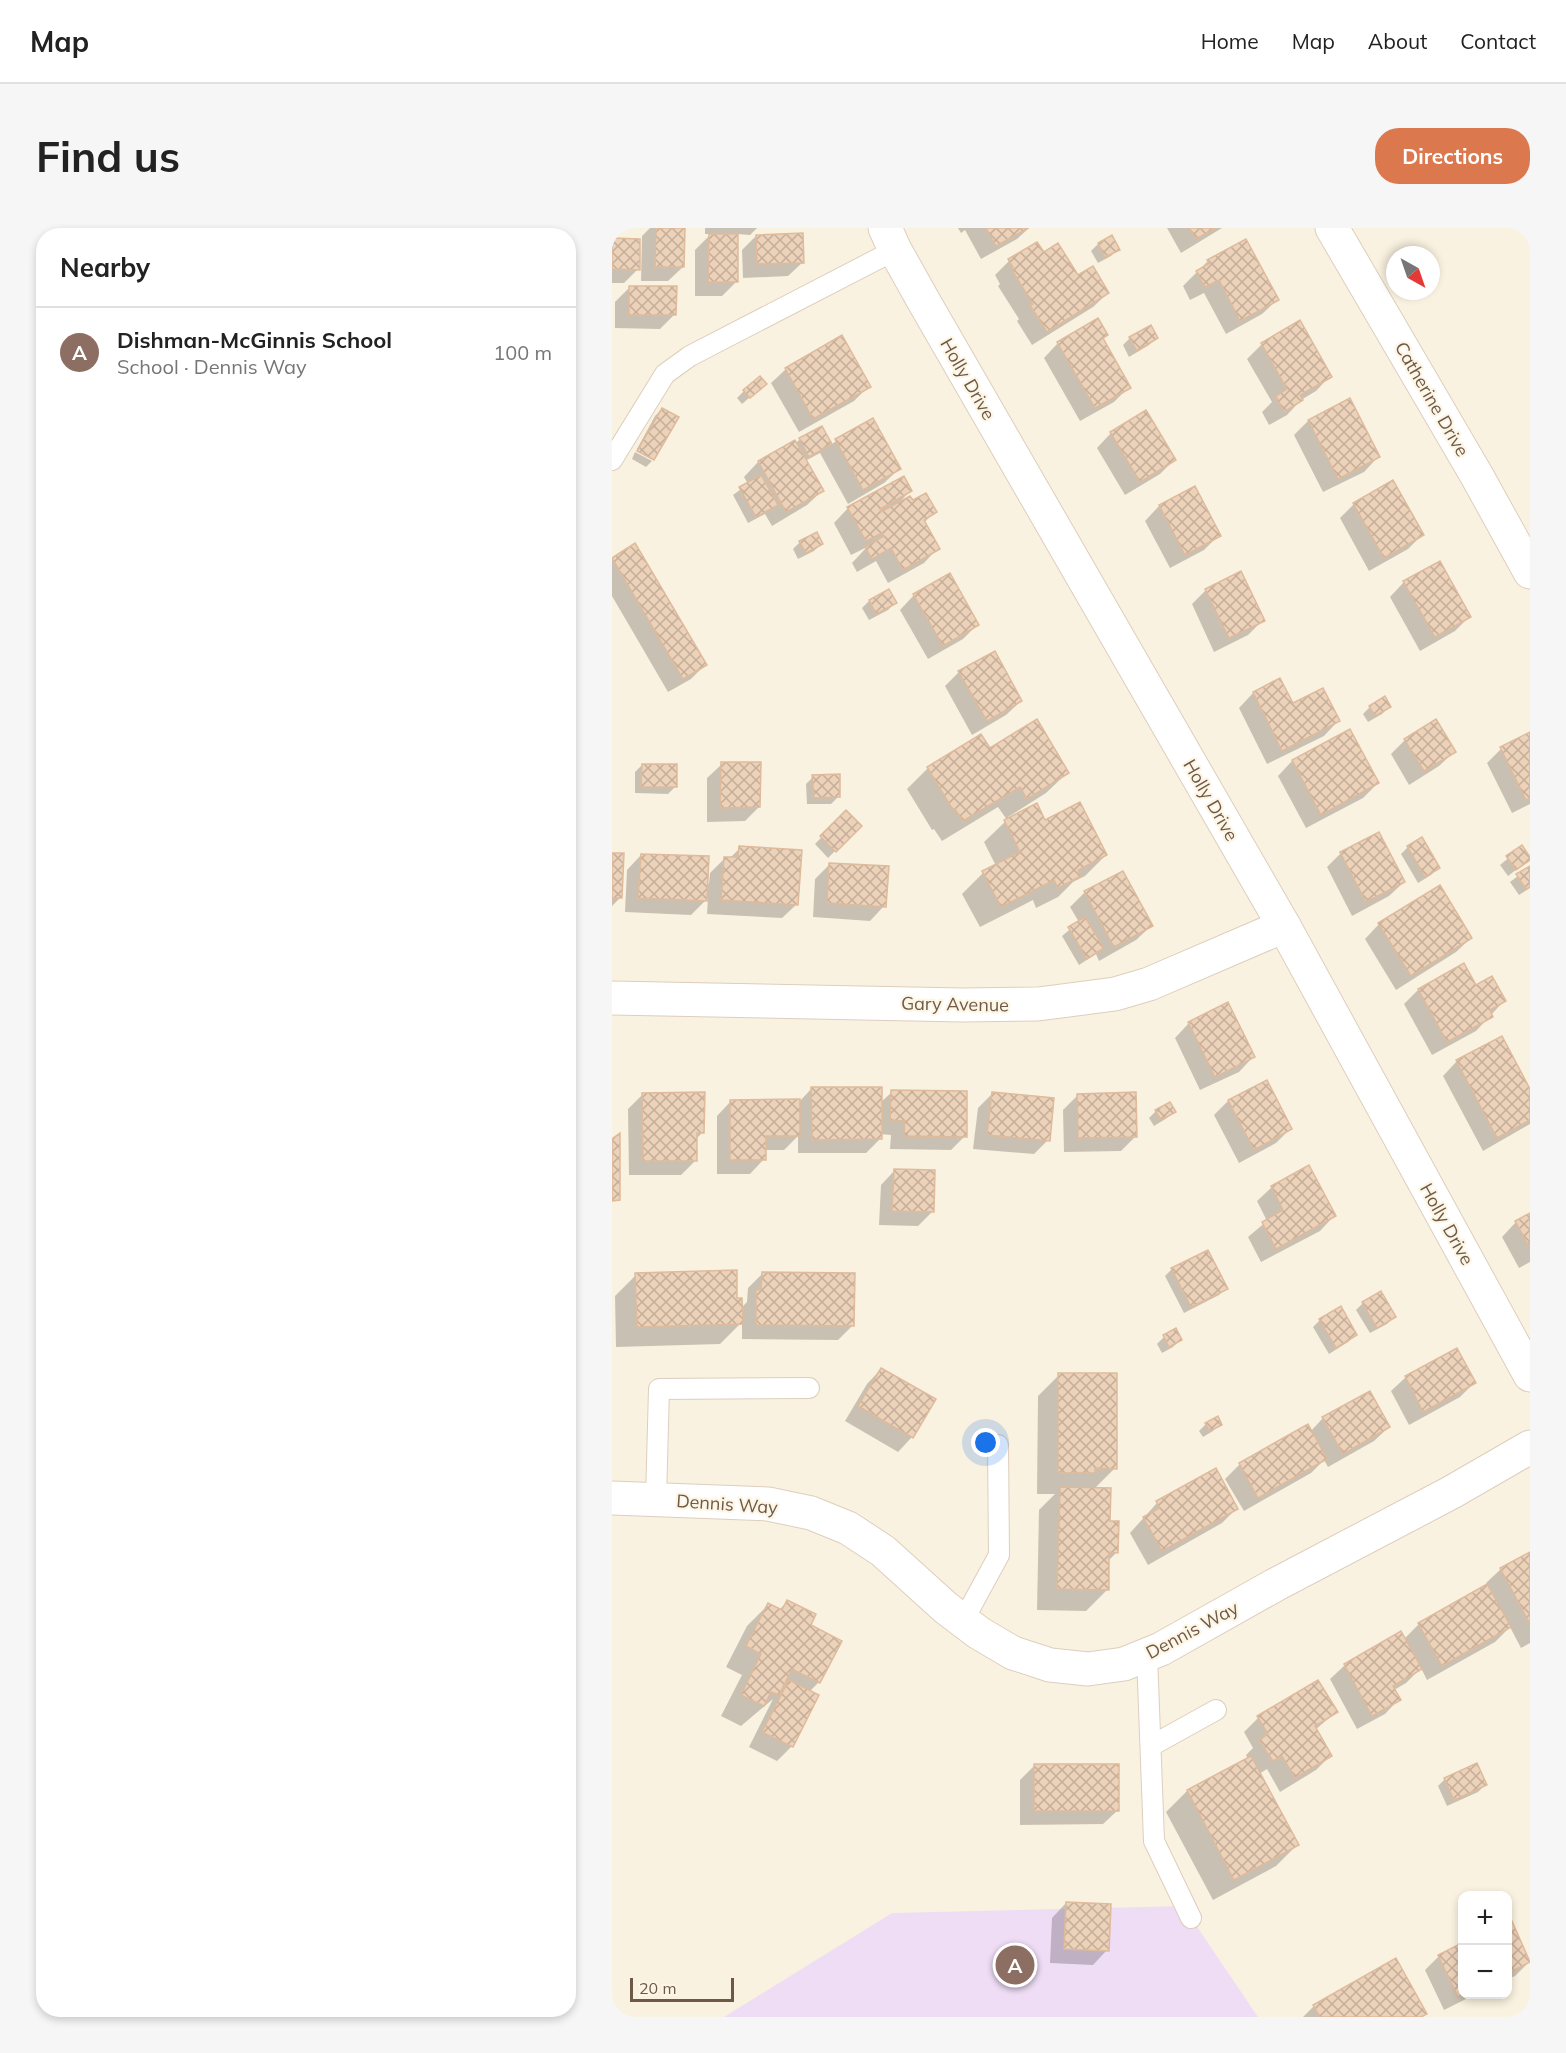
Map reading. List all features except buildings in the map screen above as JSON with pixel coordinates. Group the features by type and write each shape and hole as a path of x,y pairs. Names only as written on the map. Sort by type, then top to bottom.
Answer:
{"street":[{"name":"Catherine Drive","path":"1332,228 1477,476 1530,572"},
{"name":"Holly Drive","path":"890,239 1284,926 1530,1375"},
{"name":"Gary Avenue","path":"612,998 962,1005 1038,1004 1077,1000 1115,994 1149,984 1284,926"},
{"name":"Dennis Way","path":"612,1498 768,1504 820,1517 848,1528 883,1551 963,1621 1013,1653 1050,1665 1088,1669 1124,1664 1161,1649 1275,1585 1452,1492 1530,1447"}],"lane":[{"path":"612,460 665,374 690,356 890,239"},
{"path":"656,1499 659,1389 809,1388"},
{"path":"963,1621 999,1555 998,1445"},
{"path":"1147,1655 1154,1841 1191,1918"},
{"path":"1151,1746 1216,1710"}],"shaded area":[{"path":"1183,1906 1258,2017 724,2017 892,1913"}],"place":[{"name":"Dishman-McGinnis School","path":"1015,1965"}]}
